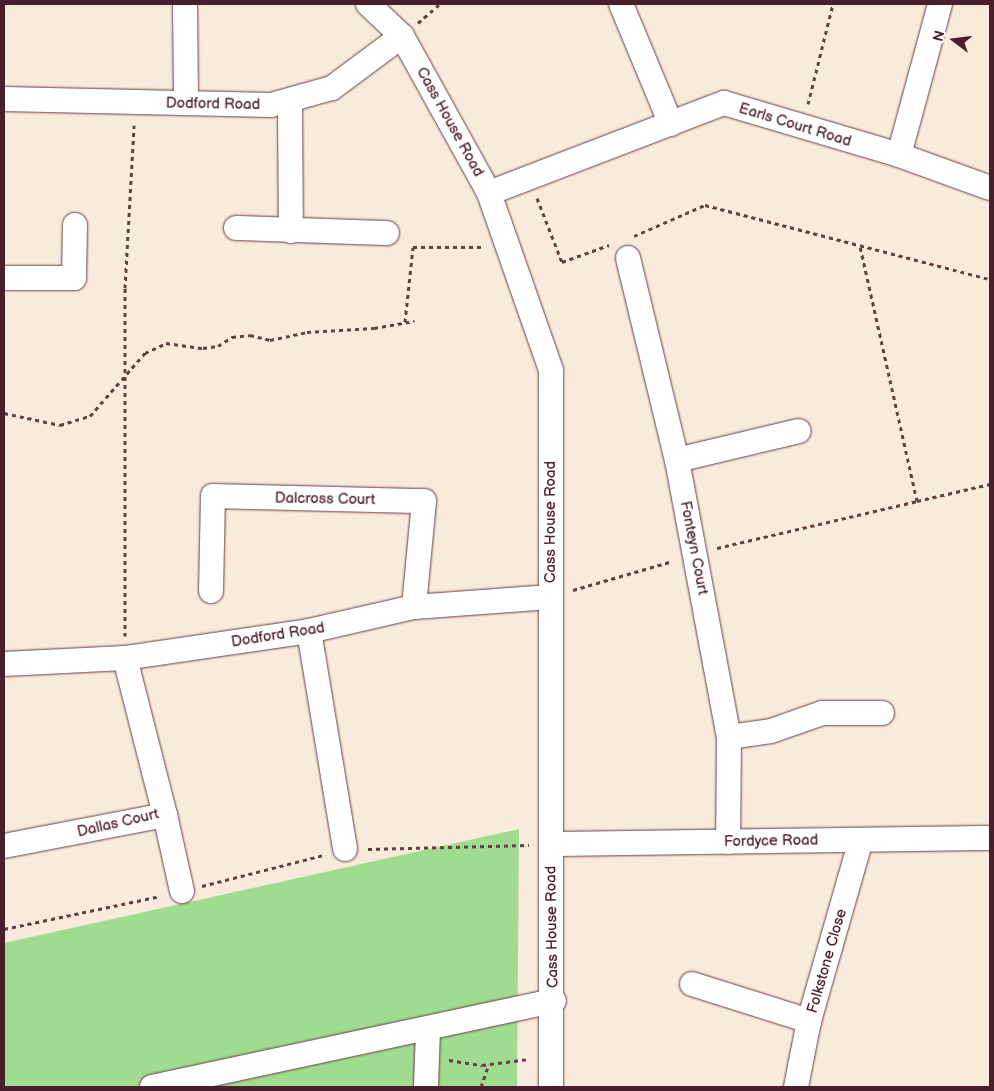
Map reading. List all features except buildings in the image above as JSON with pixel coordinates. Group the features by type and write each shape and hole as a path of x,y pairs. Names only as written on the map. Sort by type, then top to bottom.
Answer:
{"street":[{"path":"185,4 186,103"},
{"name":"Cass House Road","path":"368,4 402,36 489,193 551,370 551,844 554,1001 551,1087"},
{"path":"621,4 671,124"},
{"path":"899,155 940,4"},
{"name":"Dodford Road","path":"4,99 270,105 332,88 402,36"},
{"path":"290,101 291,231"},
{"name":"Earls Court Road","path":"489,193 724,103 802,129 899,155 990,188"},
{"path":"4,278 74,278 75,225"},
{"path":"236,228 387,233"},
{"name":"Fonteyn Court","path":"625,249 677,460 729,737 728,842"},
{"path":"677,460 798,431"},
{"name":"Dalcross Court","path":"211,591 213,496 424,501 414,607"},
{"name":"Dodford Road","path":"4,664 125,658 309,631 414,607 551,597"},
{"path":"309,631 345,849"},
{"name":"Dallas Court","path":"4,846 165,815 125,658"},
{"path":"729,737 771,731 822,713 882,713"},
{"path":"165,815 182,891"},
{"name":"Fordyce Road","path":"551,844 990,838"},
{"name":"Folkstone Close","path":"692,984 809,1020 861,840"},
{"path":"152,1087 554,1001"},
{"path":"796,1087 809,1020"},
{"path":"426,1087 428,1029"}],"path":[{"path":"802,129 832,4"},
{"path":"125,658 125,288 136,102"},
{"path":"529,177 562,262 625,249 705,205 860,247 990,279"},
{"path":"406,322 413,247 508,248"},
{"path":"860,247 917,501"},
{"path":"4,414 60,426 90,416 145,353 166,343 203,348 218,346 232,337 250,335 270,340 308,332 374,328 414,321"},
{"path":"551,597 696,554 990,484"},
{"path":"4,929 182,891 345,849 551,844"},
{"path":"427,1063 451,1060 489,1064 552,1056"},
{"path":"481,1087 489,1064"}],"green space":[{"path":"519,829 517,1087 4,1087 4,943"}]}
